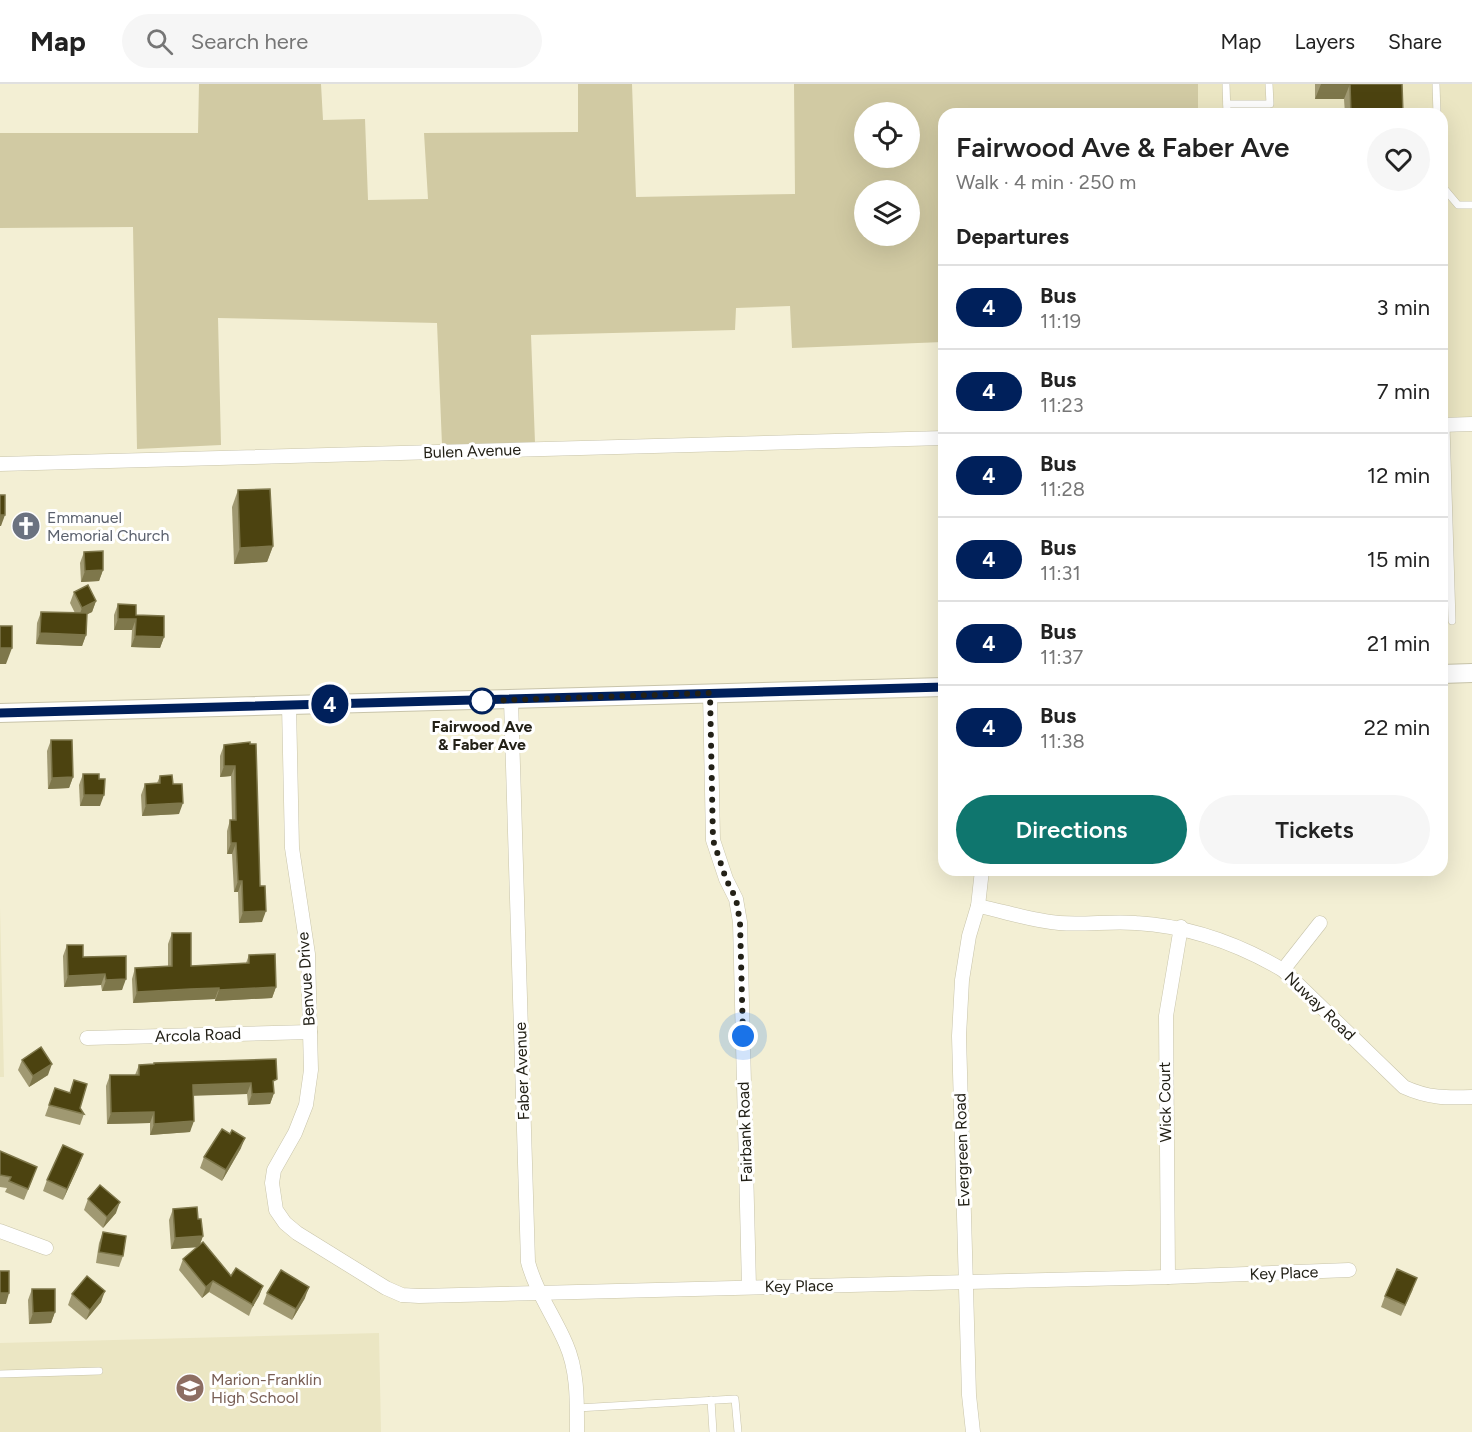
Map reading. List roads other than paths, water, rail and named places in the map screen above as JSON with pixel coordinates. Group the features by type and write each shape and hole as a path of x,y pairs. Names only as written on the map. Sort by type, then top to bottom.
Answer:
{"street":[{"path":"1448,425 1472,424"},
{"name":"Bulen Avenue","path":"0,464 938,438"},
{"path":"1448,674 1472,673"},
{"path":"0,713 938,687"},
{"name":"Fairbank Road","path":"710,693 713,840 726,879 736,899 740,922 749,1287"},
{"name":"Faber Avenue","path":"511,700 528,1263 532,1277 567,1346 574,1376 577,1432"},
{"name":"Benvue Drive","path":"276,1210 272,1183 274,1170 295,1133 306,1105 311,1070 308,954 292,848 288,705"},
{"name":"Evergreen Road","path":"974,1432 969,1395 959,1036 962,980 969,936 978,906 981,876"},
{"name":"Nuway Road","path":"978,906 1056,923 1134,923 1181,927 1228,942 1283,970 1404,1087 1421,1095 1472,1097"},
{"path":"1283,970 1320,923"},
{"name":"Wick Court","path":"1168,1277 1166,1016 1181,927"},
{"name":"Arcola Road","path":"87,1038 310,1032"},
{"name":"Key Place","path":"276,1210 285,1223 297,1233 386,1288 402,1295 1168,1277 1349,1270"},
{"path":"0,1231 46,1248"}],"lane":[{"path":"1226,84 1227,108"},
{"path":"1227,104 1270,104 1269,84"},
{"path":"1436,84 1437,108"},
{"path":"1448,193 1458,205 1472,205"},
{"path":"1448,523 1452,621"},
{"path":"0,1374 99,1371"},
{"path":"577,1408 735,1399 738,1432"},
{"path":"711,1400 713,1432"}],"place":[{"name":"Emmanuel Memorial Church","path":"26,526"},
{"name":"Fairwood Ave & Faber Ave","path":"482,701"},
{"name":"Marion-Franklin High School","path":"190,1388"}]}
